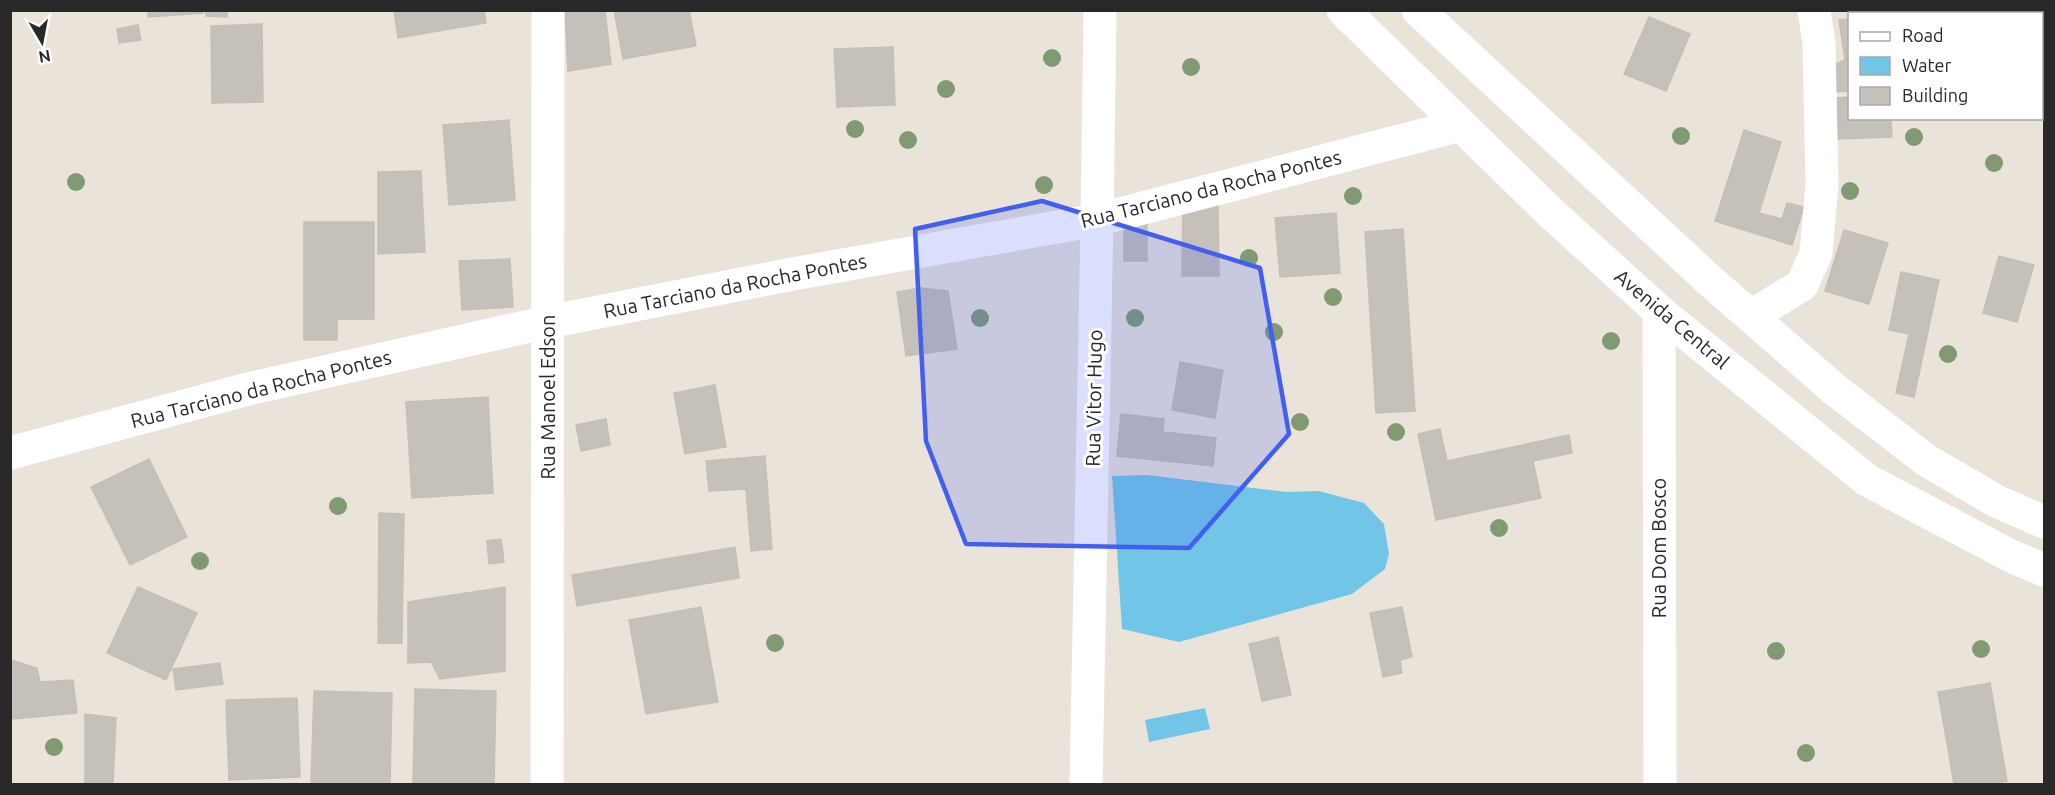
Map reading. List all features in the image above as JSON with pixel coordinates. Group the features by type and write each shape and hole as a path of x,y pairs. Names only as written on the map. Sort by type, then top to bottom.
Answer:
{"street":[{"name":"Rua Manoel Edson","path":"548,10 548,784"},
{"name":"Rua Vitor Hugo","path":"1086,784 1100,10"},
{"name":"Avenida Central","path":"1343,10 1551,213 1659,311 1867,480 2011,556 2044,570"},
{"path":"1418,10 1751,316 1834,389 1926,460 1996,501 2044,522"},
{"path":"1751,316 1802,285 1816,253 1822,184 1819,44 1814,10"},
{"name":"Rua Tarciano da Rocha Pontes","path":"10,453 248,388 548,322 798,273 1097,220 1461,125"},
{"name":"Rua Dom Bosco","path":"1659,311 1660,784"}],"highlighted area":[{"path":"1042,201 1260,268 1289,434 1189,548 966,544 926,441 915,229"}],"water":[{"path":"1147,475 1287,492 1319,491 1364,503 1384,524 1389,554 1385,569 1352,594 1179,642 1122,629 1112,476"},
{"path":"1205,708 1210,729 1149,742 1145,720"}],"building":[{"path":"148,10 202,10 203,13 148,17"},
{"path":"206,10 227,10 227,17 206,16"},
{"path":"394,10 484,10 486,23 398,38"},
{"path":"565,10 605,10 611,64 568,71"},
{"path":"614,10 689,10 696,46 623,59"},
{"path":"1649,17 1690,34 1666,91 1624,74"},
{"path":"1848,19 1848,91 1835,92 1835,64 1845,60 1839,20"},
{"path":"262,24 263,102 212,103 211,26"},
{"path":"138,25 141,40 119,43 117,29"},
{"path":"893,47 895,105 837,107 834,49"},
{"path":"2043,48 2044,48 2043,112"},
{"path":"1848,97 1848,120 1891,120 1892,137 1838,139 1835,98"},
{"path":"509,120 515,200 449,205 443,125"},
{"path":"1744,130 1781,142 1759,213 1782,219 1787,203 1804,207 1792,245 1715,221"},
{"path":"421,171 425,252 378,254 378,172"},
{"path":"1183,201 1218,201 1219,276 1182,276"},
{"path":"1336,213 1340,273 1280,277 1275,218"},
{"path":"1124,217 1147,217 1147,261 1124,261"},
{"path":"304,222 374,222 374,319 337,319 337,340 304,340"},
{"path":"1403,229 1415,411 1376,413 1365,232"},
{"path":"1844,230 1888,243 1869,304 1825,291"},
{"path":"1999,256 2034,265 2017,322 1983,313"},
{"path":"510,259 513,307 462,310 459,261"},
{"path":"1901,272 1939,280 1914,397 1896,393 1909,334 1889,330"},
{"path":"921,288 948,291 957,349 906,356 897,292"},
{"path":"1180,362 1223,370 1215,418 1172,410"},
{"path":"715,385 726,447 685,454 674,393"},
{"path":"488,397 493,493 412,498 406,402"},
{"path":"1121,414 1164,419 1163,432 1216,438 1213,466 1117,456"},
{"path":"606,419 610,445 581,451 576,425"},
{"path":"1440,429 1447,461 1569,435 1572,453 1533,461 1541,498 1436,520 1418,434"},
{"path":"765,456 772,549 751,551 746,489 709,491 706,461"},
{"path":"149,459 187,537 130,565 91,487"},
{"path":"379,513 404,514 402,643 378,643"},
{"path":"501,539 504,562 489,564 487,541"},
{"path":"735,547 739,578 577,606 572,575"},
{"path":"138,587 197,613 166,680 107,653"},
{"path":"505,587 505,671 440,679 431,662 408,663 408,602"},
{"path":"701,607 718,702 646,714 629,620"},
{"path":"1402,607 1412,657 1400,660 1402,673 1383,677 1370,613"},
{"path":"1278,637 1291,695 1262,701 1249,644"},
{"path":"11,660 37,668 40,682 73,680 77,713 13,719 10,701"},
{"path":"220,663 223,684 176,690 173,669"},
{"path":"1990,683 2007,781 1987,784 1954,784 1938,692"},
{"path":"415,689 496,691 494,784 413,784"},
{"path":"314,691 392,693 390,784 311,784"},
{"path":"297,698 300,777 229,780 226,700"},
{"path":"85,714 116,718 113,784 85,784"}]}
